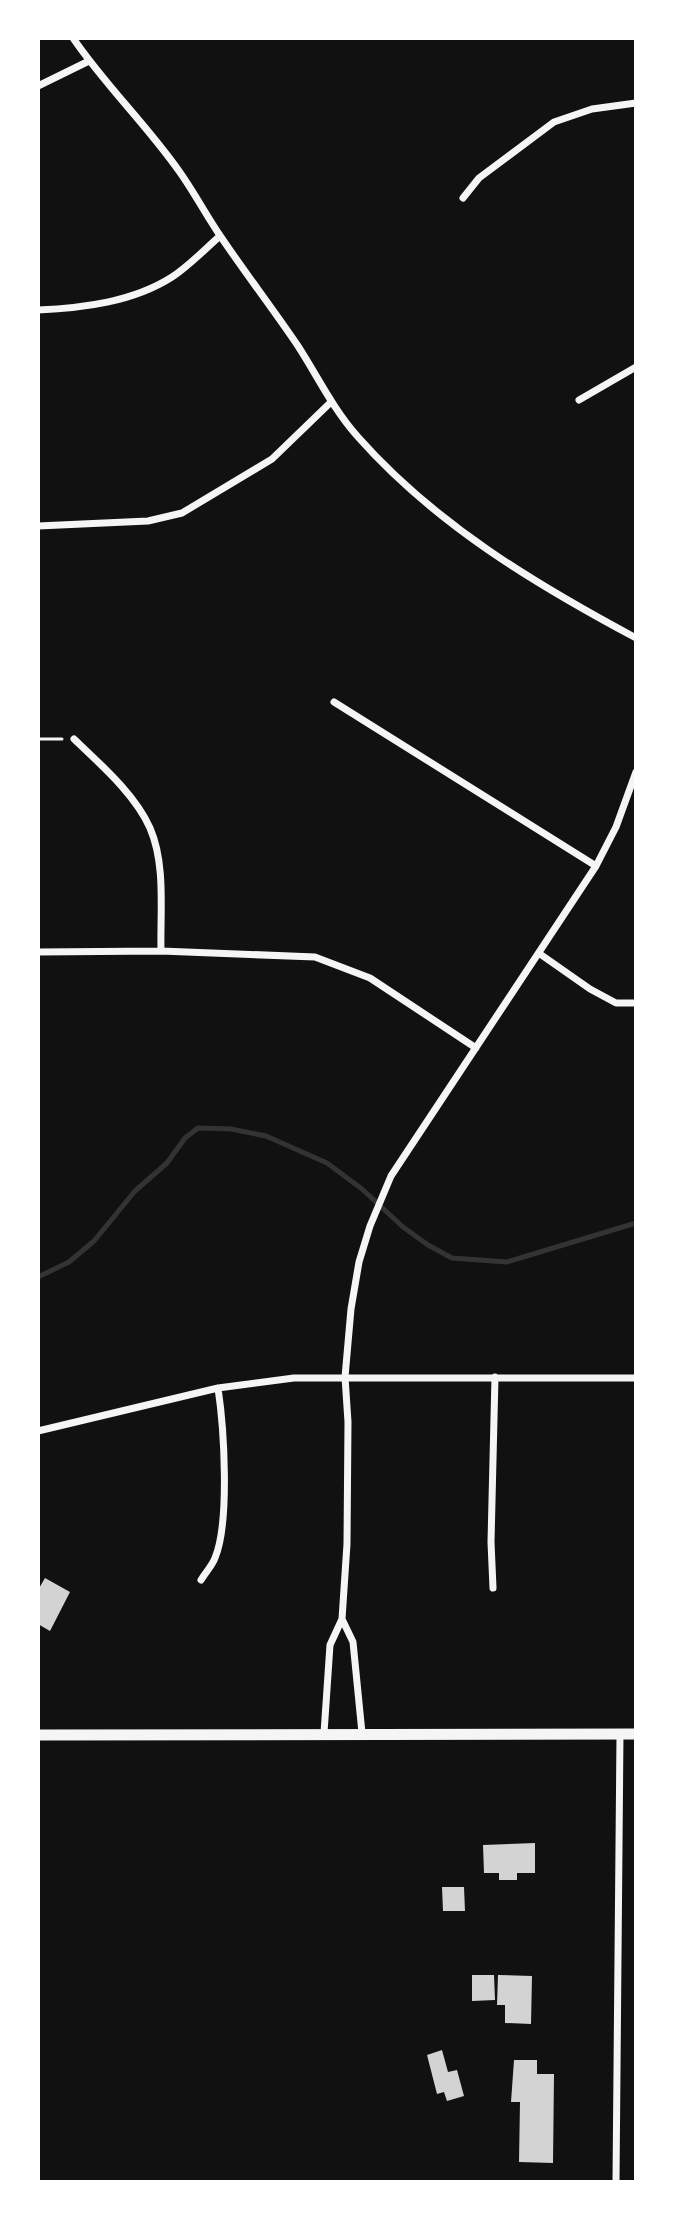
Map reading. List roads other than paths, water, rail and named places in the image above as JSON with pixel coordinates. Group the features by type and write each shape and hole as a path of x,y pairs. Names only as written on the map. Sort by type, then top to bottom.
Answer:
{"main road":[{"path":"38,1735 636,1734"}],"street":[{"path":"73,38 178,169 220,236 300,349 330,403 385,466 472,540 569,602 636,638"},
{"path":"38,86 89,61"},
{"path":"463,198 479,178 554,122 592,109 636,103"},
{"path":"38,310 75,309 132,295 173,277 220,236"},
{"path":"579,400 636,367"},
{"path":"38,526 148,521 182,513 272,459 330,403"},
{"path":"334,702 596,866"},
{"path":"74,739 130,798 150,828 159,869 161,951"},
{"path":"324,1733 330,1645 342,1619 347,1544 348,1422 345,1377 351,1309 359,1262 370,1226 391,1176 596,866 616,827 636,772"},
{"path":"38,952 161,951 315,957 370,978 476,1048"},
{"path":"540,954 616,1003 636,1003"},
{"path":"493,1588 491,1542 495,1377"},
{"path":"38,1431 218,1388 294,1378 636,1378"},
{"path":"201,1580 215,1559 222,1528 224,1424 218,1388"},
{"path":"342,1619 353,1642 362,1733"},
{"path":"616,2182 620,1734"}],"waterway":[{"path":"38,1277 69,1262 94,1241 135,1191 167,1163 185,1138 198,1128 231,1129 266,1136 327,1163 362,1189 403,1227 452,1258 507,1262 636,1223"}]}
